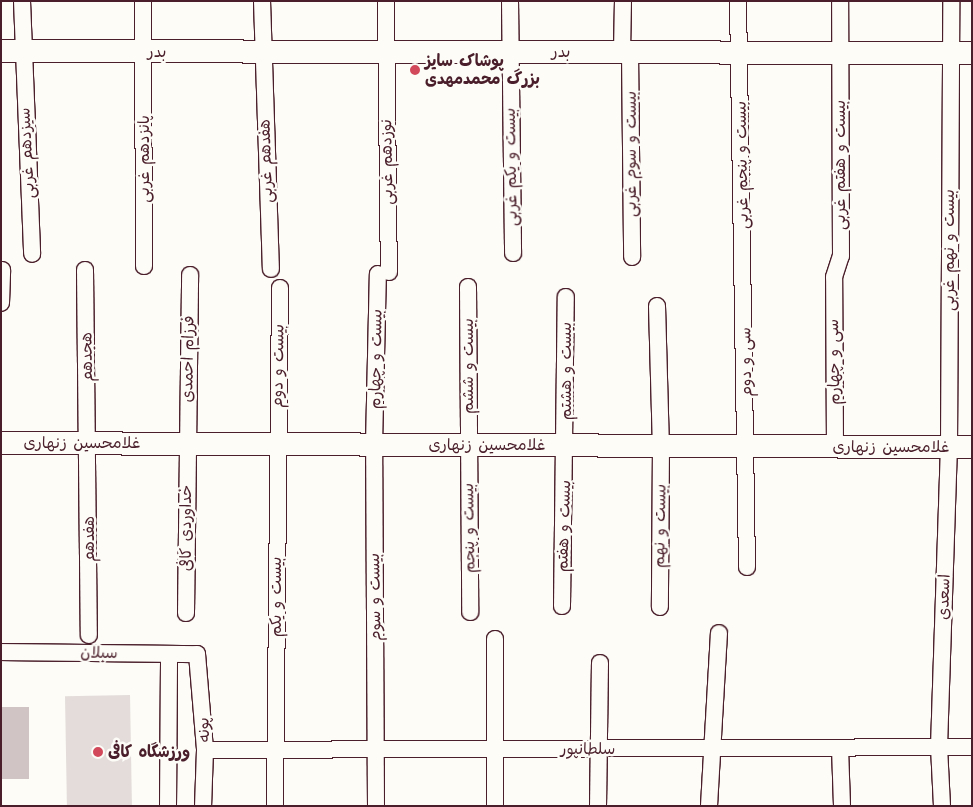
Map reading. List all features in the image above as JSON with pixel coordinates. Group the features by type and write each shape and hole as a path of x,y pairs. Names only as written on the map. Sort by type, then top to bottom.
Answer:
{"street":[{"name":"سیزدهم غربی","path":"22,1 12,51 32,254"},
{"name":"پانزدهم غربی","path":"143,1 144,266"},
{"name":"هفدهم غربی","path":"262,1 261,52 271,270"},
{"name":"نوزدهم غربی","path":"384,273 386,1"},
{"name":"بیست و یکم غربی","path":"510,1 509,52 513,253"},
{"name":"بیست و سوم غربی","path":"623,1 632,256"},
{"name":"بیست و پنجم غربی","path":"738,1 744,278"},
{"name":"بیست و هفتم غربی","path":"834,277 841,256 840,1"},
{"name":"بیست و نهم غربی","path":"950,447 949,52 951,1"},
{"name":"بدر","path":"12,51 972,52"},
{"path":"1,303 2,270"},
{"name":"هجدهم","path":"85,270 88,444"},
{"name":"بیست و چهارم","path":"374,444 384,273"},
{"name":"فرزام احمدی","path":"186,444 190,275"},
{"name":"سی و چهارم","path":"834,277 835,446"},
{"name":"سی و دوم","path":"744,278 747,567"},
{"name":"بیست و ششم","path":"468,287 468,445"},
{"name":"بیست و دوم","path":"276,444 280,288"},
{"name":"بیست و هشتم","path":"566,297 566,445"},
{"name":"بیست و نهم","path":"657,306 661,446 660,607"},
{"name":"غلامحسین زنهاری","path":"1,443 972,447"},
{"name":"هفدهم","path":"88,444 89,635"},
{"name":"خداوردی کافی","path":"186,444 186,613"},
{"name":"بیست و یکم","path":"275,806 277,750 276,444"},
{"name":"بیست و سوم","path":"374,444 376,806"},
{"name":"بیست و پنجم","path":"468,445 470,612"},
{"name":"بیست و هفتم","path":"562,606 566,445"},
{"name":"اسعدی","path":"942,806 939,747 950,447"},
{"path":"709,806 714,748 719,633"},
{"path":"495,639 496,806"},
{"name":"سبلان","path":"1,652 198,654"},
{"path":"168,654 168,806"},
{"name":"پونه","path":"198,654 205,750 203,806"},
{"path":"598,806 600,662"},
{"name":"سلطانپور","path":"205,750 972,747"},
{"path":"840,748 842,806"}],"shaded area":[{"name":"ورزشگاه کافی","path":"130,695 132,806 67,806 65,696"}],"building":[{"path":"1,707 29,707 29,779 1,779"}],"place":[{"name":"پوشاک سایز بزرگ محمدمهدی","path":"415,70"},
{"name":"ورزشگاه کافی","path":"98,752"}]}
